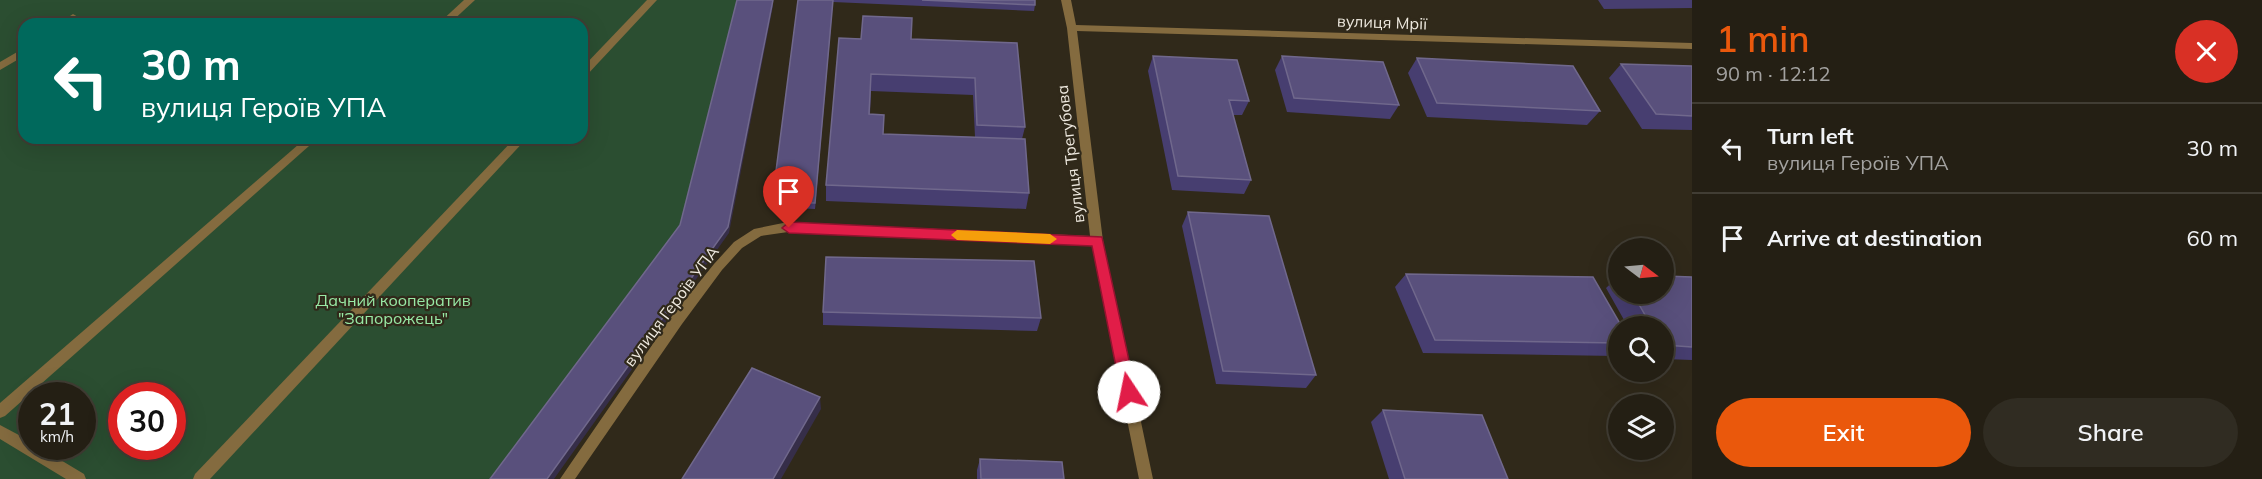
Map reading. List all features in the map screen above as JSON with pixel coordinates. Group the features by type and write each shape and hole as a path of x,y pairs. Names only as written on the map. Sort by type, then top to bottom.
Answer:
{"street":[{"path":"450,18 470,0"},
{"path":"588,68 652,0"},
{"name":"вулиця Трегубова","path":"1066,0 1072,28 1097,241 1146,479"},
{"name":"вулиця Мрії","path":"1072,28 1692,46"},
{"path":"0,67 18,55"},
{"path":"0,412 306,144"},
{"path":"200,479 516,144"},
{"name":"вулиця Героїв УПА","path":"567,479 677,320 738,245 758,232 789,228 1097,241"},
{"path":"0,431 79,479"}],"green space":[{"name":"Дачний кооператив \"Запорожець\"","path":"0,0 739,0 681,230 498,479 0,479"}],"building":[{"path":"737,0 773,0 728,227 547,479 490,479 680,225"},
{"path":"798,0 833,0 815,203 772,202"},
{"path":"922,0 1035,0 1035,5"},
{"path":"863,16 912,18 911,39 1017,43 1025,127 977,125 975,78 871,74 869,114 884,115 883,134 1025,139 1029,193 826,185 839,38 861,39"},
{"path":"1153,56 1237,60 1249,101 1229,100 1251,180 1178,176"},
{"path":"1282,56 1383,62 1399,105 1294,98"},
{"path":"1417,58 1573,66 1600,111 1437,103"},
{"path":"1621,64 1692,66 1692,116 1656,114"},
{"path":"1188,212 1269,216 1316,375 1223,371"},
{"path":"826,257 1034,261 1041,318 823,312"},
{"path":"1406,274 1593,277 1616,316 1608,316 1608,343 1435,340"},
{"path":"1674,276 1692,277 1692,347 1674,346 1674,316 1646,316 1639,304 1674,304"},
{"path":"752,368 820,397 773,479 682,479"},
{"path":"1383,410 1482,415 1508,479 1405,479"},
{"path":"980,459 1062,462 1064,479 981,479"}],"slow traffic":[{"path":"957,235 1050,239"}],"route":[{"path":"789,228 1097,241 1129,392"}]}
